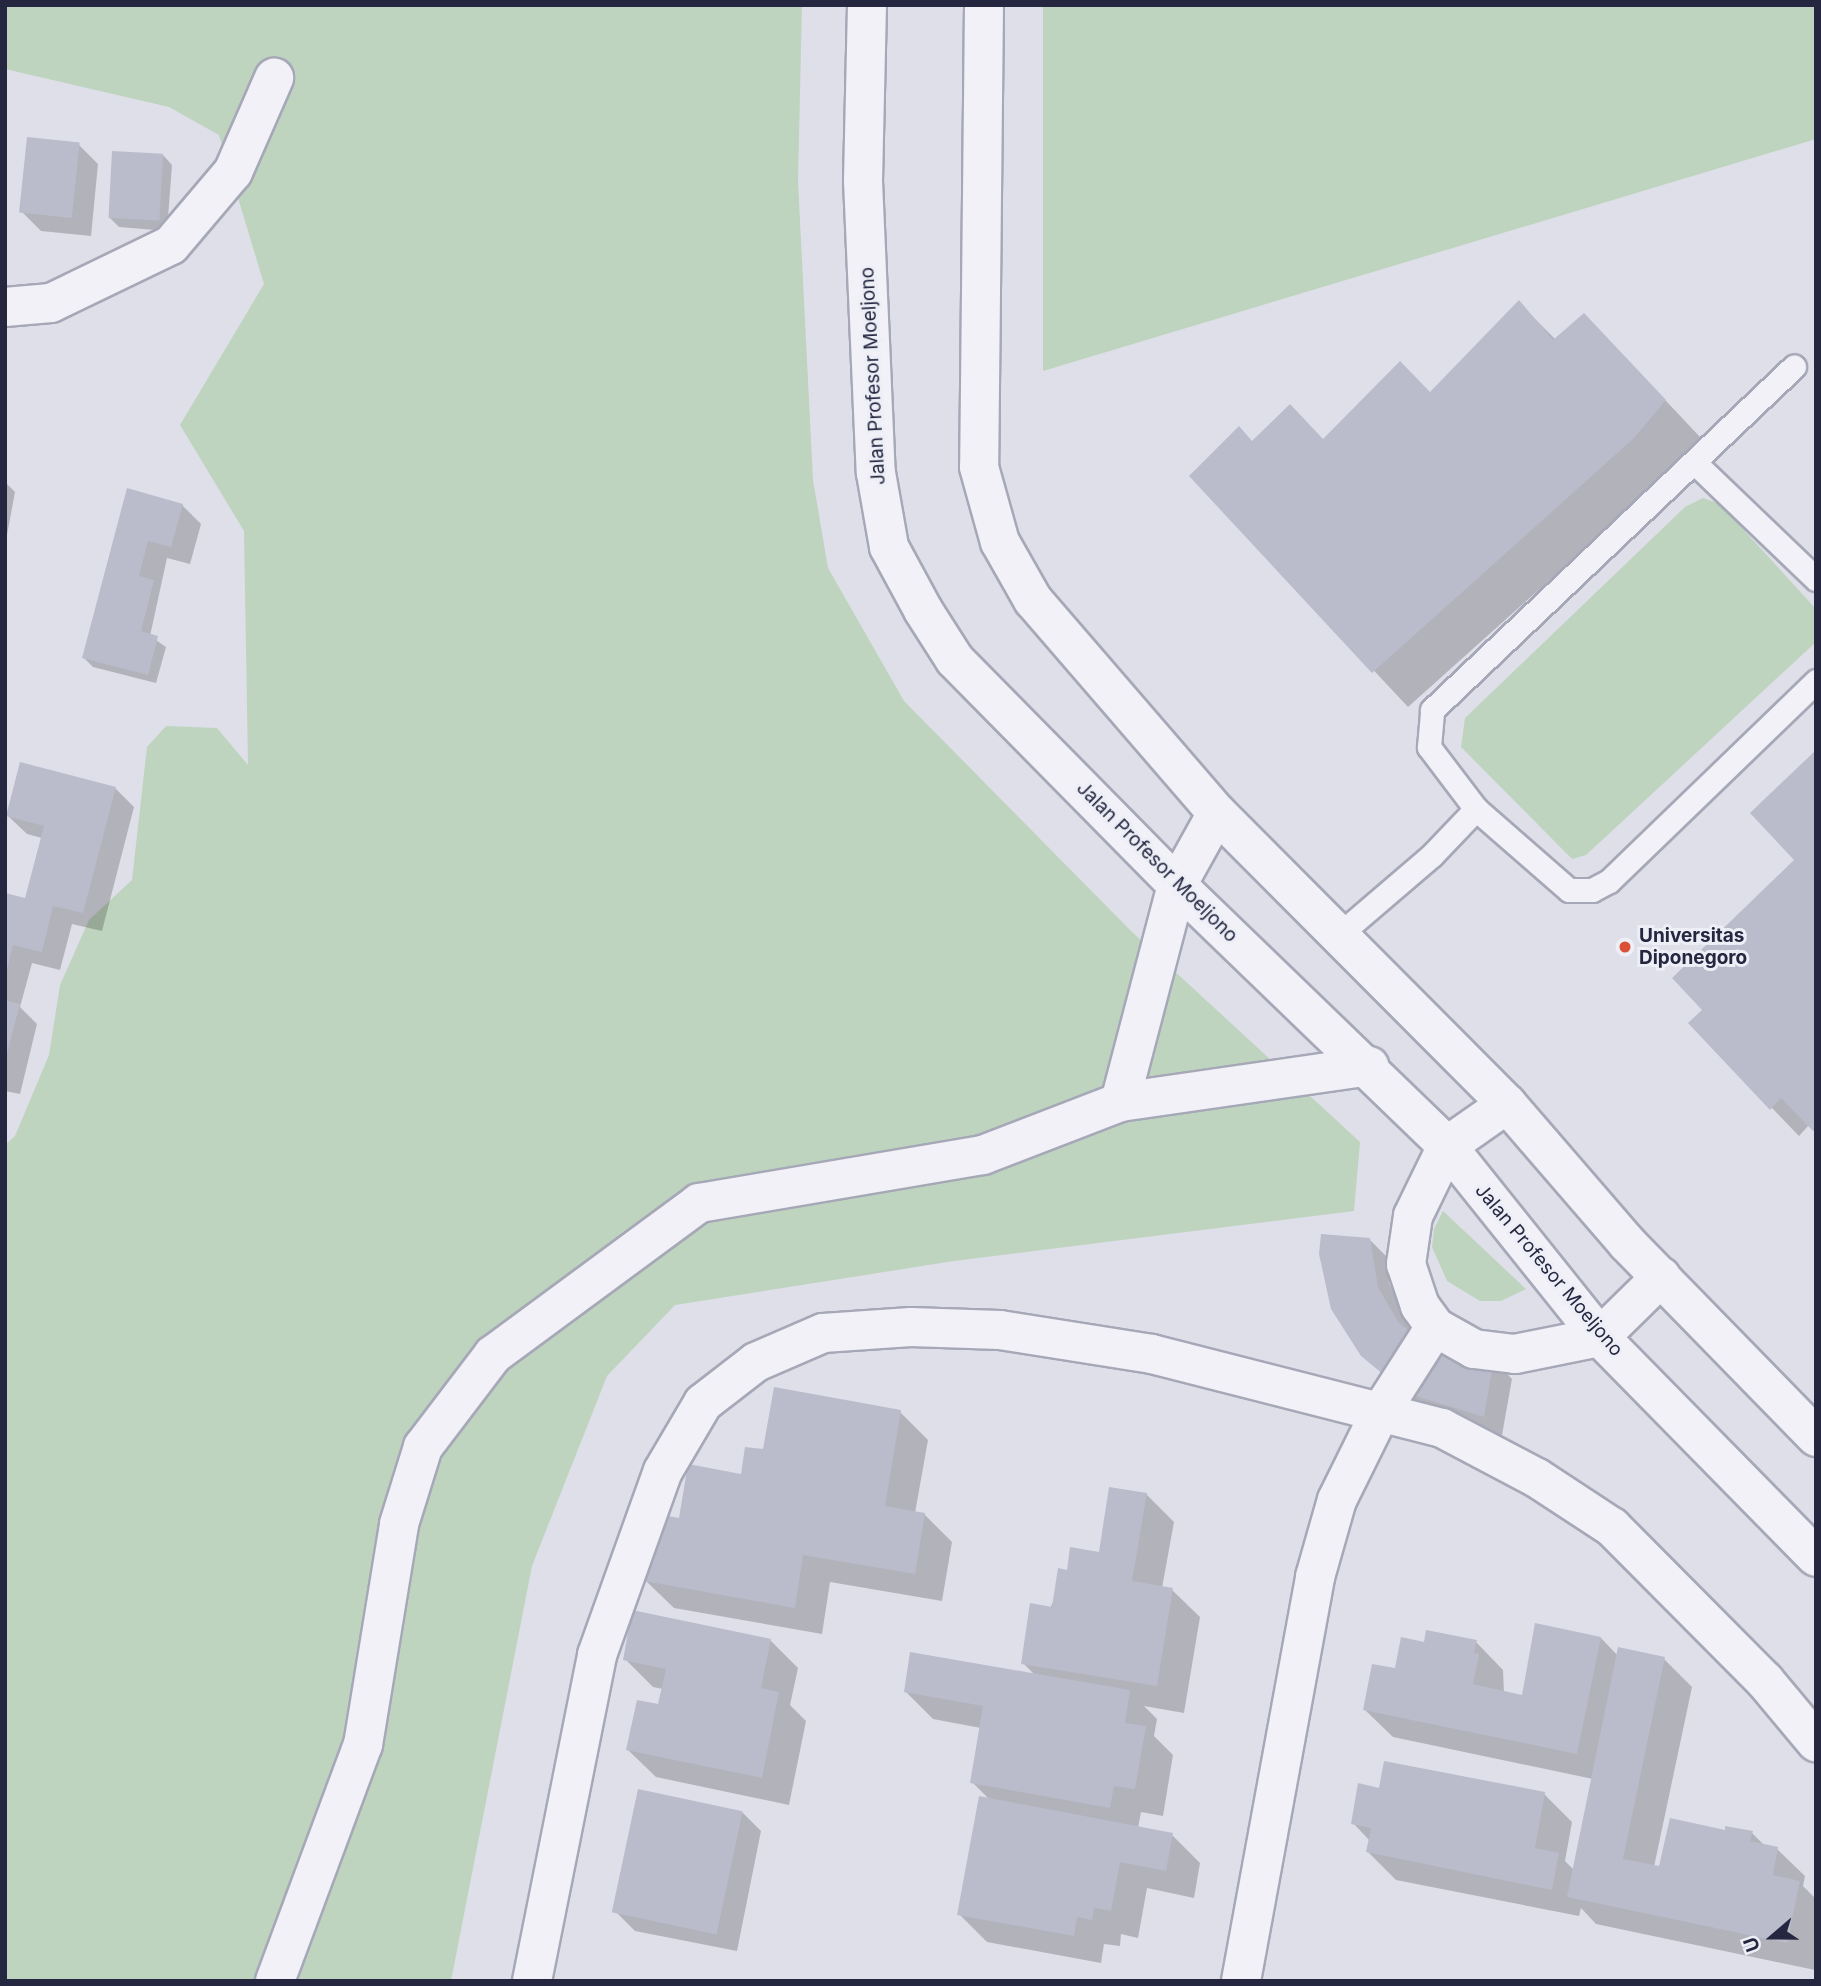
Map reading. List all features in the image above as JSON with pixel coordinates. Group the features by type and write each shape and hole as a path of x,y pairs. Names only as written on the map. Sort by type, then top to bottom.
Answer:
{"street":[{"name":"Jalan Profesor Moeljono","path":"867,5 863,181 876,473 889,547 955,660 1177,885 1369,1066 1447,1146 1600,1337 1816,1557"},
{"path":"984,5 979,467 1000,542 1033,600 1217,813 1341,933 1507,1104 1661,1277 1816,1437"},
{"path":"5,307 51,303 171,244 233,172 274,78"},
{"path":"1121,1102 1177,885 1217,813"},
{"path":"275,1981 363,1745 399,1524 423,1447 493,1355 699,1203 983,1155 1121,1102 1369,1066"},
{"path":"1507,1104 1447,1146 1413,1216 1406,1264 1420,1306 1435,1327 1474,1349 1515,1354 1600,1337 1661,1277"},
{"path":"532,1981 597,1655 631,1552 663,1471 703,1403 756,1362 823,1333 911,1327 1000,1330 1152,1354 1442,1428 1537,1478 1612,1527 1765,1681 1816,1742"},
{"path":"1241,1981 1315,1577 1337,1500 1380,1413 1435,1327"}],"lane":[{"path":"1794,367 1696,464 1432,710 1429,747 1476,809 1569,890 1592,890 1609,881 1816,681"},
{"path":"1696,464 1816,579"},
{"path":"1341,933 1432,855 1476,809"}],"green space":[{"path":"5,5 802,5 798,181 813,480 828,568 904,701 1132,932 1360,1142 1354,1211 954,1261 675,1305 607,1376 532,1566 451,1981 5,1981 5,1145 15,1136 49,1055 60,985 89,920 132,880 147,747 166,726 217,728 248,765 244,531 180,425 264,284 219,135 169,107 5,69"},
{"path":"1043,5 1816,5 1816,139 1043,371"},
{"path":"1703,498 1720,504 1816,609 1816,642 1586,855 1572,859 1461,747 1465,718 1685,507"},
{"path":"1443,1211 1526,1289 1501,1301 1480,1301 1447,1281 1432,1247 1434,1229"}],"building":[{"path":"27,137 80,143 72,218 19,213"},
{"path":"112,151 163,154 159,221 108,218"},
{"path":"1519,300 1553,340 1584,313 1666,400 1633,439 1372,673 1189,476 1239,426 1252,441 1290,404 1323,439 1400,361 1430,392"},
{"path":"127,488 183,504 171,547 148,541 139,576 154,580 141,631 158,636 148,675 82,658"},
{"path":"1816,750 1816,1129 1813,1131 1781,1098 1770,1110 1688,1023 1702,1010 1672,978 1794,860 1750,813"},
{"path":"20,762 116,787 83,913 53,906 42,952 13,945 6,973 5,893 25,898 44,826 6,816"},
{"path":"5,1000 20,1004 6,1057 5,1057"},
{"path":"1321,1234 1370,1238 1378,1287 1398,1322 1431,1348 1494,1358 1484,1417 1406,1393 1361,1356 1331,1309 1319,1254"},
{"path":"774,1387 901,1410 885,1506 925,1513 915,1574 803,1555 795,1608 644,1581 656,1514 679,1518 688,1464 741,1474 745,1447 763,1449"},
{"path":"1109,1487 1147,1493 1132,1581 1173,1588 1157,1686 1021,1664 1030,1603 1052,1607 1058,1568 1067,1570 1070,1547 1099,1552"},
{"path":"632,1610 771,1639 761,1688 779,1692 762,1778 626,1750 637,1700 658,1704 666,1669 623,1660"},
{"path":"1535,1623 1601,1637 1577,1754 1363,1710 1372,1664 1395,1668 1401,1637 1424,1642 1426,1630 1477,1640 1474,1653 1479,1654 1473,1684 1522,1695"},
{"path":"1618,1647 1665,1657 1623,1859 1659,1866 1670,1818 1725,1830 1725,1826 1753,1831 1750,1841 1778,1847 1773,1875 1800,1881 1787,1943 1567,1897"},
{"path":"910,1652 1130,1690 1125,1723 1146,1726 1135,1789 1114,1786 1110,1808 970,1783 983,1706 904,1692"},
{"path":"1384,1761 1545,1792 1535,1848 1559,1853 1552,1890 1366,1852 1371,1828 1351,1824 1358,1783 1379,1788"},
{"path":"638,1789 743,1811 716,1934 612,1912"},
{"path":"979,1796 1173,1833 1166,1871 1120,1862 1111,1911 1094,1908 1092,1920 1077,1917 1074,1936 957,1915"}],"place":[{"name":"Universitas Diponegoro","path":"1625,947"}]}
